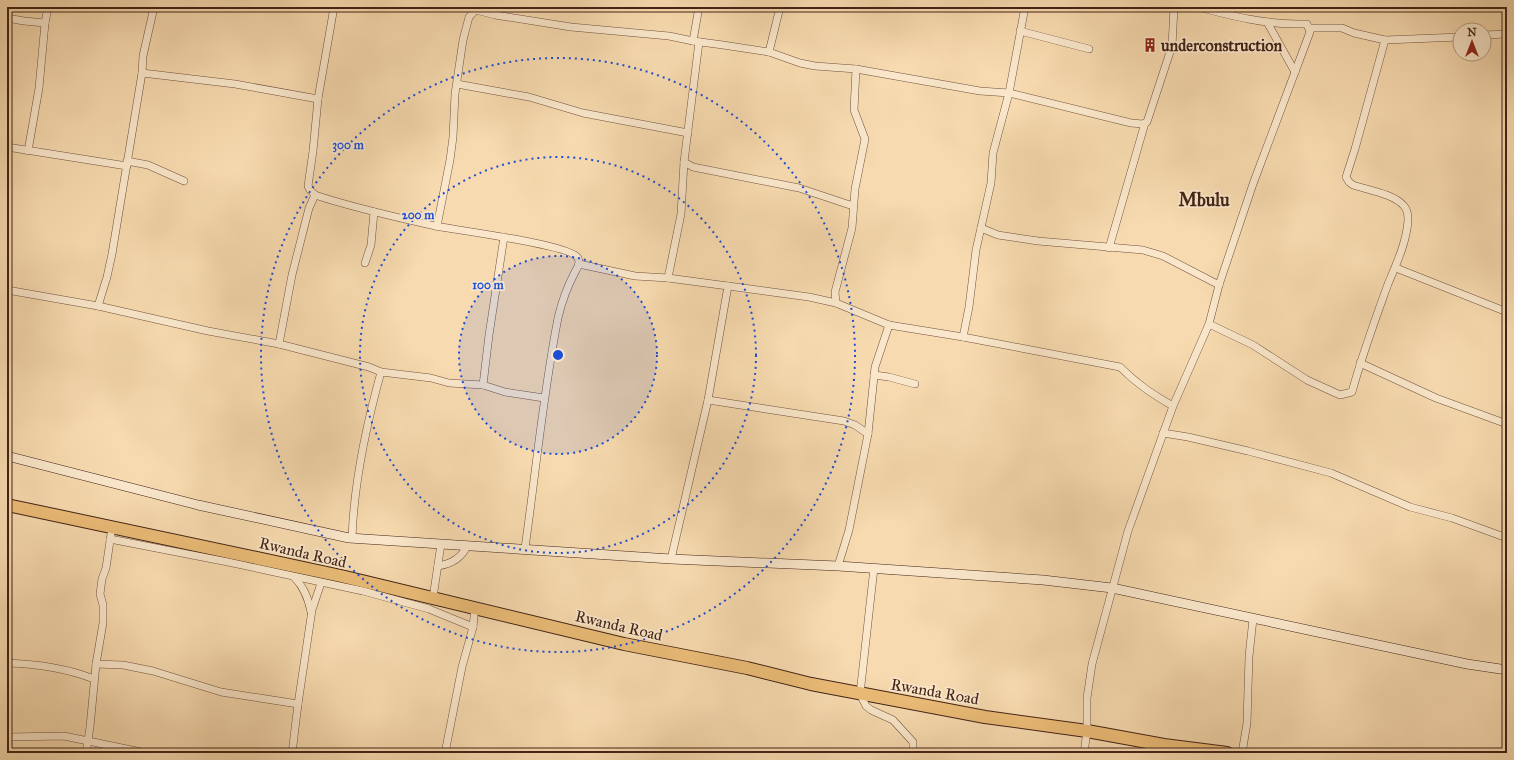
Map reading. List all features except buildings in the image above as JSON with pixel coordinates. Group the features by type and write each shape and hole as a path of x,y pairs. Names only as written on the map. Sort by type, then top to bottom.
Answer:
{"highway":[{"name":"Rwanda Road","path":"7,505 111,533 229,552 475,607 624,644 747,668 811,684 860,694 985,717 1087,731 1164,745 1227,753"}],"street":[{"path":"28,151 39,88 45,23 48,7"},
{"path":"98,306 108,269 142,73 143,56 154,7"},
{"path":"334,7 318,99 308,186 310,190 315,195 374,212 436,226 504,237 564,250 575,254 579,259 579,264 566,288 559,313 544,398 525,548"},
{"path":"668,278 681,214 684,162 688,133 698,7"},
{"path":"769,52 780,7"},
{"path":"963,337 969,307 976,250 991,183 993,153 1009,93 1025,7"},
{"path":"1110,248 1145,123 1147,122 1172,46 1174,7"},
{"path":"1084,753 1087,731 1087,698 1091,671 1128,531 1173,406 1208,324 1219,285 1253,184 1309,36 1309,28 1307,24 1267,22 1218,13 1198,7"},
{"path":"436,226 450,160 457,84 463,40 469,17 476,9 495,15 571,27 670,36 696,42 769,52 800,63 815,66 856,69 980,91 1009,93 1131,123 1145,123"},
{"path":"7,18 45,23"},
{"path":"1267,22 1295,72"},
{"path":"1309,28 1342,28 1354,33 1385,40 1452,36"},
{"path":"1020,32 1089,49"},
{"path":"1492,35 1507,34"},
{"path":"1208,324 1253,345 1307,380 1340,395 1352,392 1360,363 1396,268 1408,219 1404,206 1394,198 1353,185 1346,177 1385,40"},
{"path":"836,302 835,292 852,228 853,206 865,139 854,110 856,69"},
{"path":"142,73 235,84 318,99"},
{"path":"457,84 529,97 584,113 688,133"},
{"path":"7,147 28,151 148,165 184,181"},
{"path":"684,162 693,167 799,188 853,206"},
{"path":"278,344 292,275 309,208 315,195"},
{"path":"365,263 371,245 374,212"},
{"path":"981,228 998,235 1038,241 1143,250 1163,256 1219,285"},
{"path":"483,385 504,237"},
{"path":"579,264 635,276 668,278 836,302 889,325 963,337 1120,367 1151,394 1173,406"},
{"path":"1396,268 1507,312"},
{"path":"671,559 708,400 728,286"},
{"path":"7,290 98,306 208,331 278,344 369,367 381,372 430,378 450,383 483,385 505,392 544,398"},
{"path":"838,566 849,530 868,434 874,375 879,352 889,325"},
{"path":"1360,363 1436,398 1507,424"},
{"path":"352,538 355,495 364,439 381,372"},
{"path":"874,375 889,377 915,384"},
{"path":"708,400 844,421 855,425 868,434"},
{"path":"1163,433 1241,449 1331,473 1410,507 1452,518 1507,538"},
{"path":"7,456 198,504 352,538 467,546 525,548 671,559 874,568 1043,580 1112,588 1467,664 1507,670"},
{"path":"86,753 96,664 104,623 103,605 100,594 102,579 106,568 111,533 228,562 417,605 473,627"},
{"path":"433,598 441,544"},
{"path":"438,566 448,564 457,559 467,546"},
{"path":"874,568 860,694 866,706 871,710 893,720 913,742 914,753"},
{"path":"294,577 305,591 311,614"},
{"path":"292,753 311,614 315,597 321,583"},
{"path":"445,753 462,667 473,627 475,607"},
{"path":"1242,753 1247,723 1249,656 1253,619"},
{"path":"7,663 51,667 78,673 94,679"},
{"path":"96,664 123,665 146,669 221,692 298,704"},
{"path":"7,737 64,736 146,753"}],"place":[{"name":"underconstruction","path":"1150,45"}],"district":[{"name":"Mbulu","path":"1204,200"}]}
